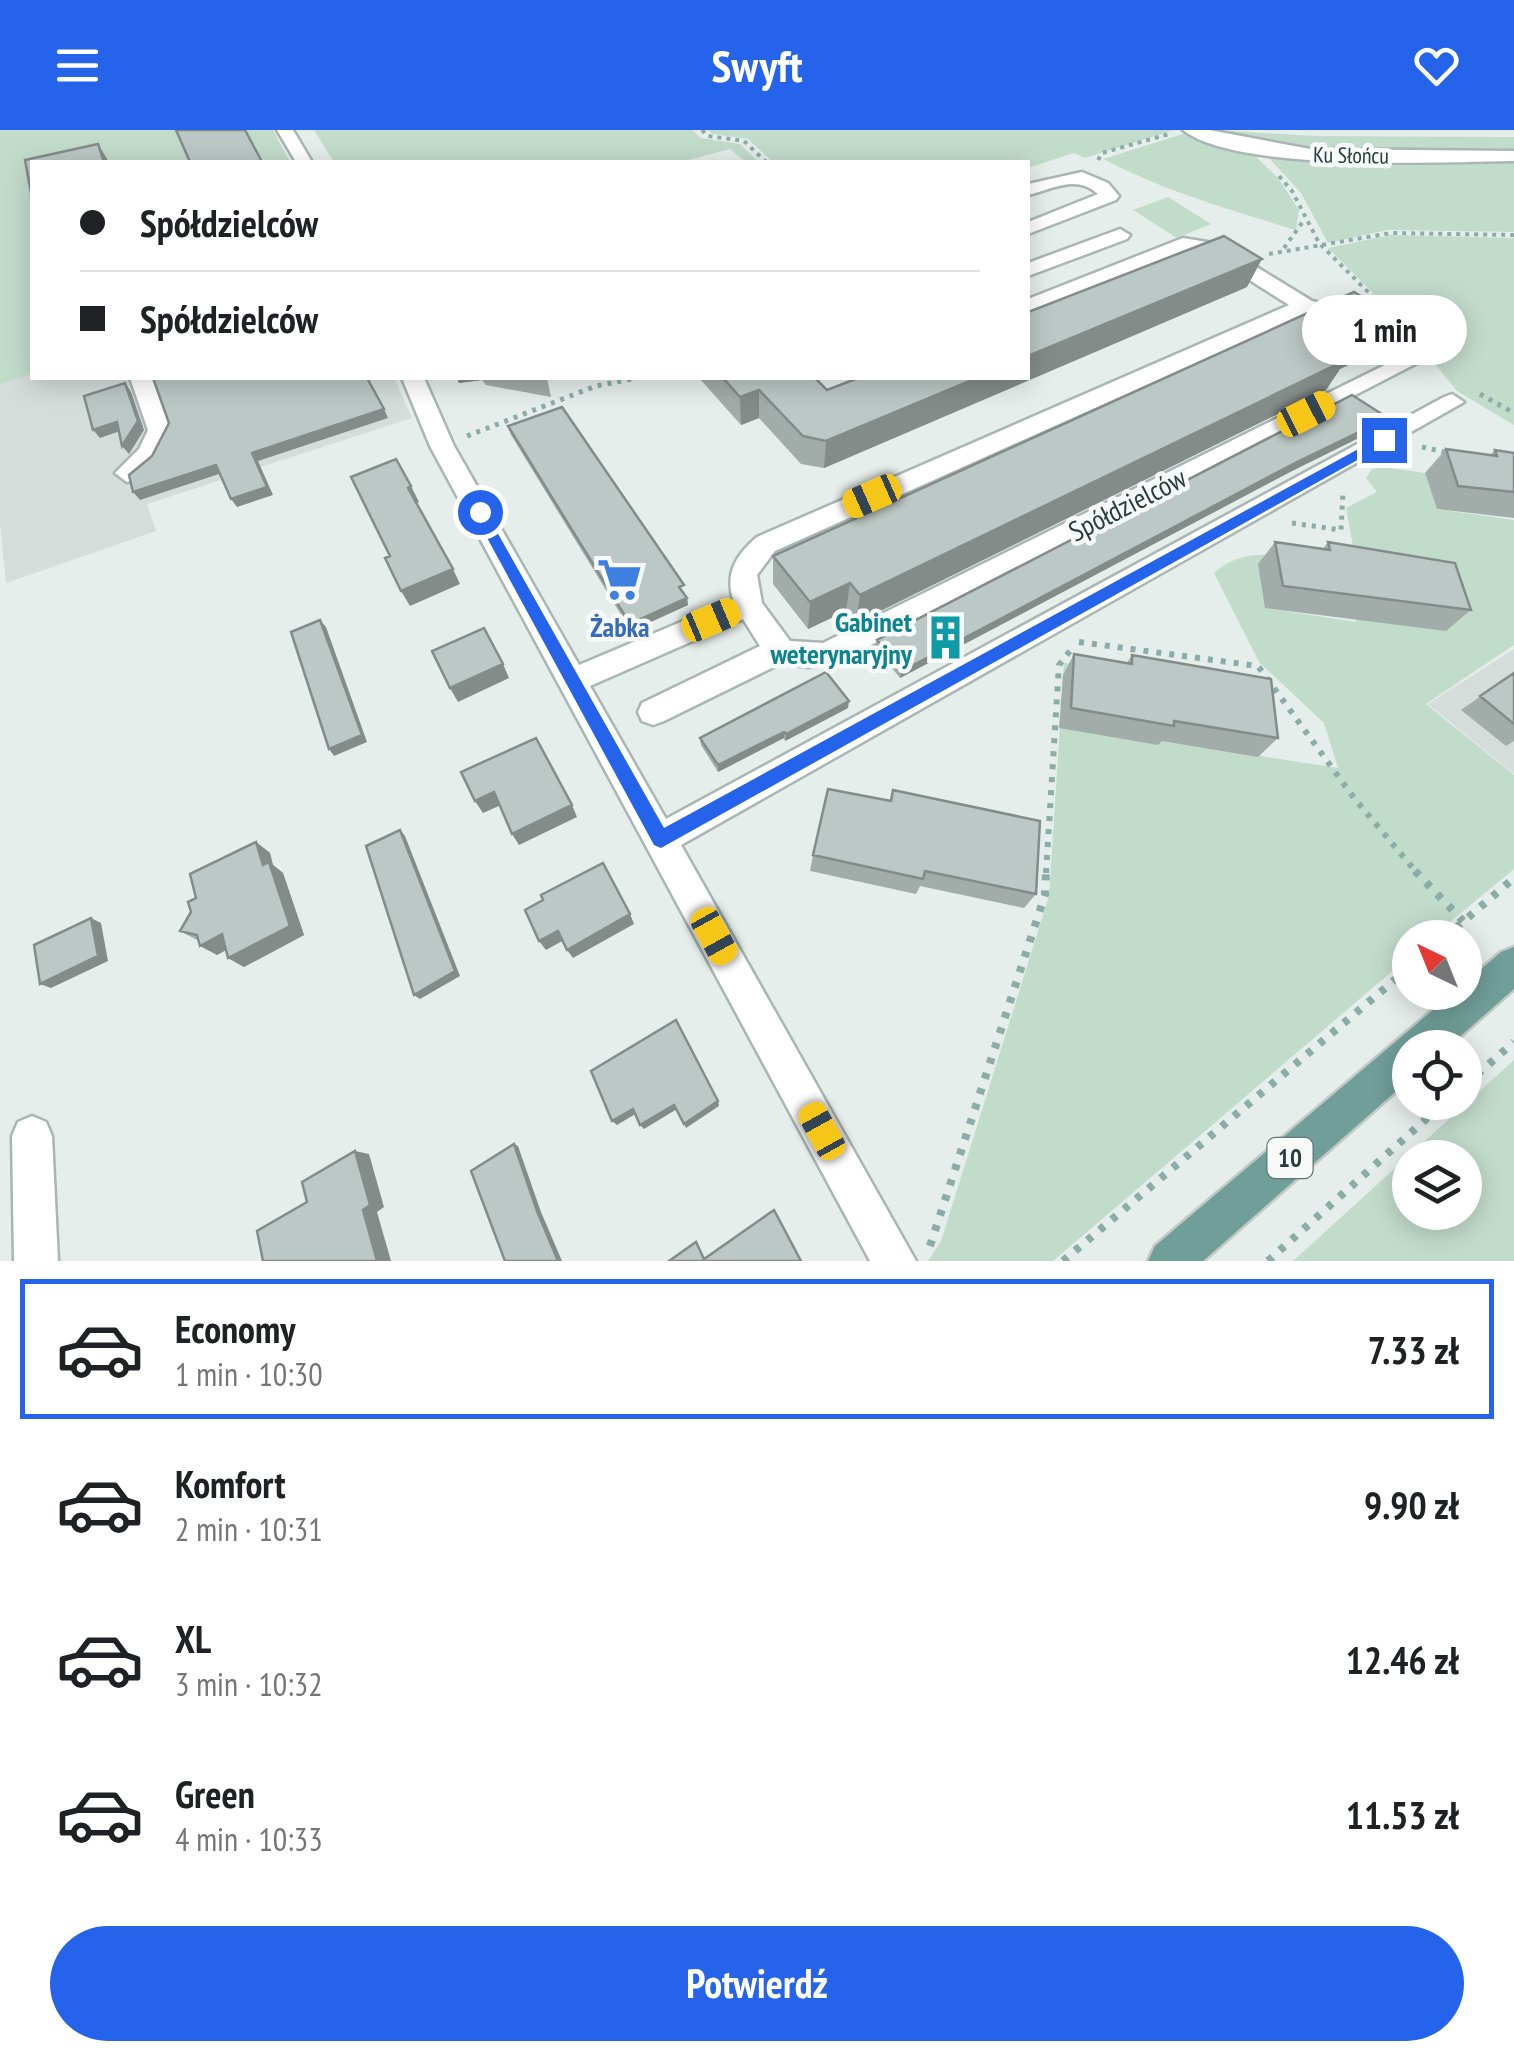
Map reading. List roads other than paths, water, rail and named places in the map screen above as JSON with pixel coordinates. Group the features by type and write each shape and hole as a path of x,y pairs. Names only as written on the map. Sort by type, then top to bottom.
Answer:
{"main road":[{"path":"1439,1030 1514,965"},
{"name":"10","path":"1170,1261 1392,1070"}],"street":[{"path":"284,130 303,160"},
{"name":"Ku Słońcu","path":"1188,130 1253,148 1334,156 1514,156"},
{"path":"1030,189 1077,177 1110,196 1030,227"},
{"path":"1030,269 1120,235"},
{"name":"Spółdzielców","path":"780,650 799,656 826,655 1408,362 1410,357 1343,314 1305,306 1212,248 1183,244 1030,305"},
{"path":"653,712 780,650 746,606 742,573 748,557 766,544 1305,306"},
{"path":"127,473 149,454 160,430 142,380"},
{"path":"414,380 442,446 894,1261"},
{"path":"661,839 1452,402"},
{"path":"574,680 746,606"},
{"path":"32,1136 36,1261"}],"place":[{"name":"Żabka","path":"620,580"},
{"name":"Gabinet weterynaryjny","path":"945,637"}]}
